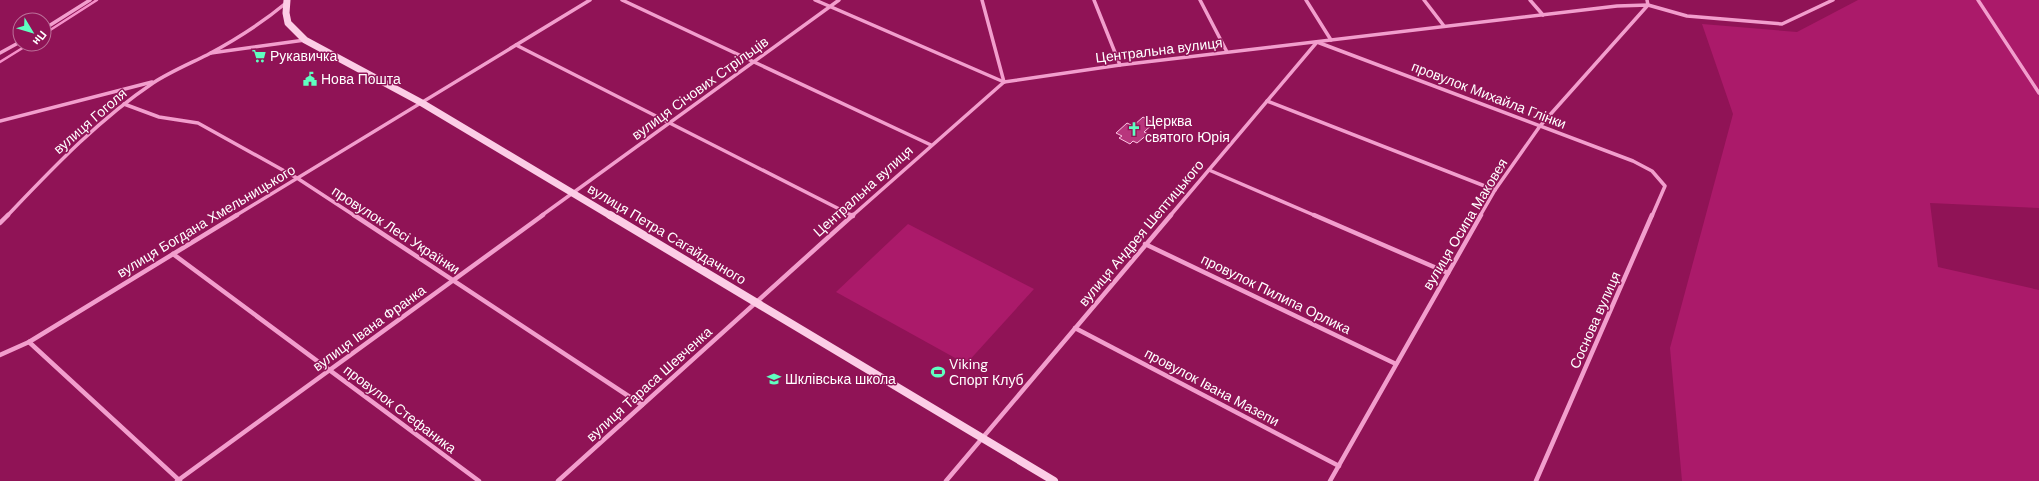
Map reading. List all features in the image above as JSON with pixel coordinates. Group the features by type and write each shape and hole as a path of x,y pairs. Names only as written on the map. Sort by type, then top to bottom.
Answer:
{"street":[{"path":"52,24 90,0"},
{"name":"вулиця Богдана Хмельницького","path":"0,355 29,342 590,0"},
{"path":"622,0 931,145"},
{"path":"815,0 1004,82"},
{"name":"вулиця Січових Стрільців","path":"573,193 839,0"},
{"path":"982,0 1004,82"},
{"path":"1094,0 1120,65"},
{"path":"1200,0 1227,52"},
{"path":"1306,0 1331,40"},
{"path":"1424,0 1444,26"},
{"path":"1530,0 1543,14"},
{"path":"1647,0 1648,5"},
{"name":"Центральна вулиця","path":"755,302 1004,82 1120,65 1617,6 1648,5 1687,16 1782,24 1833,0"},
{"path":"1978,0 2039,93"},
{"name":"вулиця Петра Сагайдачного","path":"286,1 285,18 292,30 305,40 422,102 1054,481"},
{"name":"вулиця Гоголя","path":"0,223 67,154 124,104 154,82 208,54 264,21 286,1"},
{"name":"вулиця Осипа Маковея","path":"1330,481 1495,190 1540,126 1648,5"},
{"name":"вулиця Гоголя","path":"208,54 305,40"},
{"name":"провулок Михайла Глінки","path":"1317,42 1634,161 1652,171"},
{"name":"вулиця Андрея Шептицького","path":"946,481 1317,42"},
{"path":"516,45 853,216"},
{"path":"0,52 12,46"},
{"path":"0,121 154,82"},
{"path":"1267,101 1495,190"},
{"name":"провулок Лесі Українки","path":"124,104 159,117 198,123 297,178 642,405"},
{"path":"1209,170 1448,273"},
{"name":"Соснова вулиця","path":"1536,481 1665,186 1652,171"},
{"name":"вулиця Івана Франка","path":"179,481 573,193"},
{"name":"провулок Пилипа Орлика","path":"1146,244 1396,364"},
{"name":"провулок Стефаника","path":"173,254 479,481"},
{"name":"вулиця Тараса Шевченка","path":"558,481 755,302"},
{"name":"провулок Івана Мазепи","path":"1075,328 1339,466"},
{"path":"29,342 179,481"}],"shaded area":[{"path":"1858,0 2039,0 2039,208 1930,203 1938,267 2039,290 2039,481 1682,481 1670,348 1733,114 1702,24 1797,32"},
{"path":"908,224 1034,289 966,364 836,292"}],"building":[{"name":"Церква святого Юрія","path":"1143,117 1154,123 1144,132 1148,134 1137,143 1133,141 1130,144 1119,138 1122,136 1116,133 1127,123 1133,126"}],"waterway":[{"path":"52,29 97,0"},
{"path":"0,62 16,52"}],"place":[{"name":"Рукавичка","path":"259,56"},
{"name":"Нова Пошта","path":"310,79"},
{"name":"Церква святого Юрія","path":"1134,129"},
{"name":"Viking Спорт Клуб","path":"938,372"},
{"name":"Шклівська школа","path":"774,379"}]}
